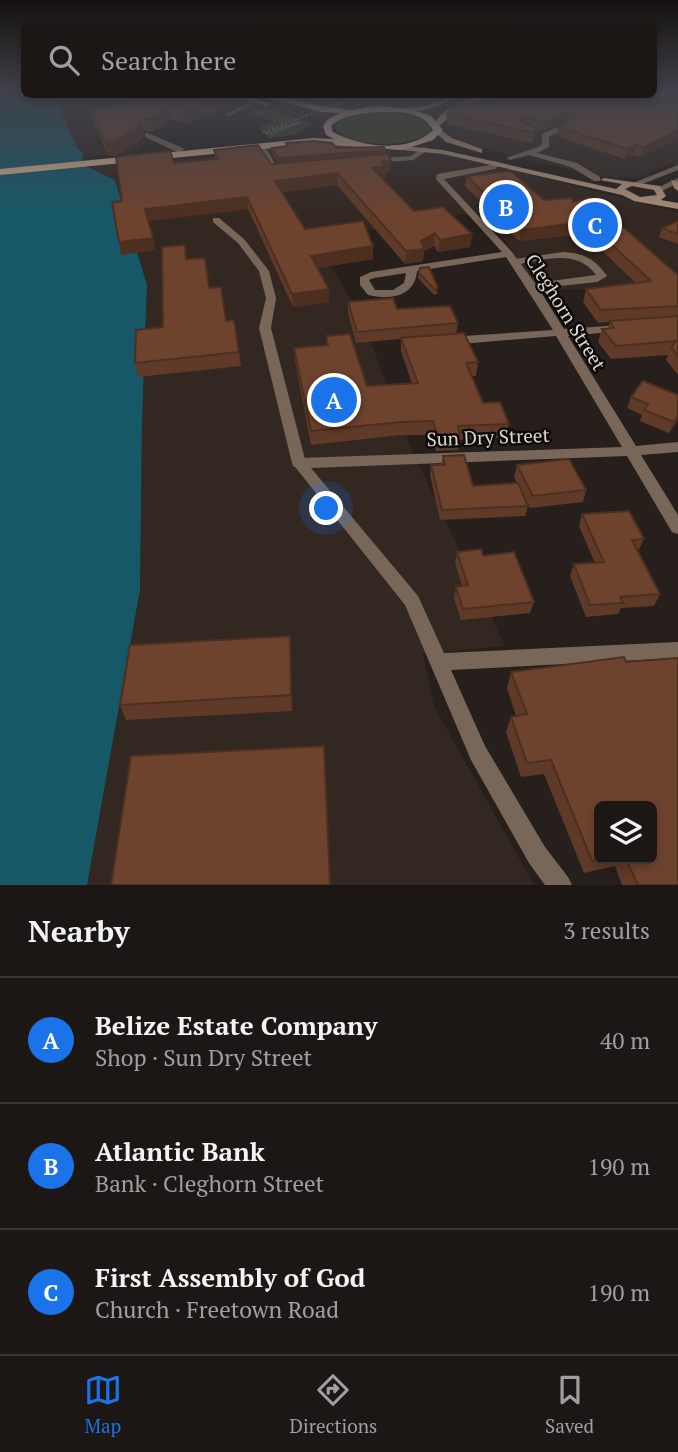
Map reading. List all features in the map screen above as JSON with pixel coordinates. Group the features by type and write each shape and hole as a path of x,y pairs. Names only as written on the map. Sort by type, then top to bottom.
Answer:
{"main road":[{"path":"123,158 302,135"},
{"path":"334,135 348,142"},
{"path":"394,147 425,141 431,135"},
{"path":"447,135 460,145 597,179 634,183 678,196"},
{"path":"0,172 94,160 261,148 314,141 348,142 426,149 678,206"},
{"path":"623,193 621,187 634,183"},
{"path":"647,200 662,196 660,190"}],"street":[{"path":"149,135 180,150"},
{"path":"510,158 541,149 546,145 546,135"},
{"path":"261,148 275,170 289,169"},
{"path":"358,162 413,158 426,149"},
{"path":"530,153 574,165 597,179"},
{"name":"Cleghorn Street","path":"497,163 492,167 446,174 440,176 440,179 512,258 532,286 678,528"},
{"path":"634,183 678,167"},
{"path":"660,190 677,183"},
{"path":"216,220 241,241 264,271 271,298 265,328 299,463 412,601 478,753 537,855 560,885"},
{"path":"412,269 574,254 586,258 602,276 597,279 532,286"},
{"path":"439,342 638,327"},
{"name":"Sun Dry Street","path":"299,463 632,452 678,447"},
{"path":"439,662 678,650"}],"shaded area":[{"path":"71,135 118,135 95,139 100,146 145,142 140,151 80,158"},
{"path":"678,135 678,166 670,164 639,178 605,178 470,145 452,136"},
{"path":"336,143 363,149 408,149 447,154 678,212 678,319 629,287 538,291 506,241 473,213 315,239 361,317 412,450 505,646 423,654 434,706 534,885 87,885 140,590 147,285 115,180 86,165 196,159"}],"green space":[{"path":"266,135 290,135 268,138"},
{"path":"344,135 424,135 410,141 382,144 354,140"}],"water":[{"path":"0,135 71,135 77,148 83,153 82,161 88,167 115,180 147,285 140,590 87,885 0,885"}],"building":[{"path":"102,135 123,135 115,141 105,142"},
{"path":"584,135 669,135 643,147 636,145 627,149"},
{"path":"286,143 332,143 337,148 384,147 385,150 278,158 272,148 288,146"},
{"path":"258,145 271,164 388,154 391,161 382,162 387,166 372,168 414,211 443,207 472,234 440,240 435,233 421,241 424,249 406,251 337,173 275,181 305,229 363,221 373,246 311,256 329,289 292,294 247,197 145,209 153,238 119,242 112,202 122,201 116,157 170,151 174,163 218,159 214,150"},
{"path":"511,171 544,200 571,198 573,202 589,197 678,275 678,306 601,310 586,289 651,281 584,222 521,230 467,176"},
{"path":"678,221 678,234 662,228"},
{"path":"185,245 186,259 205,258 209,288 221,287 226,321 234,320 239,352 135,363 136,330 163,327 162,247"},
{"path":"429,267 438,288 435,290 419,273 420,268"},
{"path":"393,298 397,309 450,306 458,323 357,332 348,302"},
{"path":"678,316 678,356 671,347 676,341 616,346 602,329 614,328 610,321"},
{"path":"464,333 478,362 466,363 483,403 500,402 509,424 458,426 460,436 438,437 433,421 311,431 294,348 328,345 326,336 350,334 367,386 418,383 401,338"},
{"path":"643,381 678,395 678,416 674,422 644,410 648,404 631,397"},
{"path":"464,455 473,486 518,483 528,506 442,510 431,465 445,465 443,456"},
{"path":"569,459 586,490 533,496 517,465"},
{"path":"629,511 644,539 632,540 660,594 620,597 623,603 590,605 574,564 604,562 582,514"},
{"path":"481,549 483,556 514,552 534,602 463,609 456,587 468,585 457,552"},
{"path":"290,636 291,695 120,705 130,645"},
{"path":"624,657 626,662 678,658 678,885 638,885 628,864 657,864 657,801 594,801 592,861 551,760 527,763 511,717 527,714 511,672"},
{"path":"324,746 330,885 111,885 131,756"}],"place":[{"name":"Atlantic Bank","path":"506,207"},
{"name":"First Assembly of God","path":"595,225"},
{"name":"Belize Estate Company","path":"334,400"}]}
